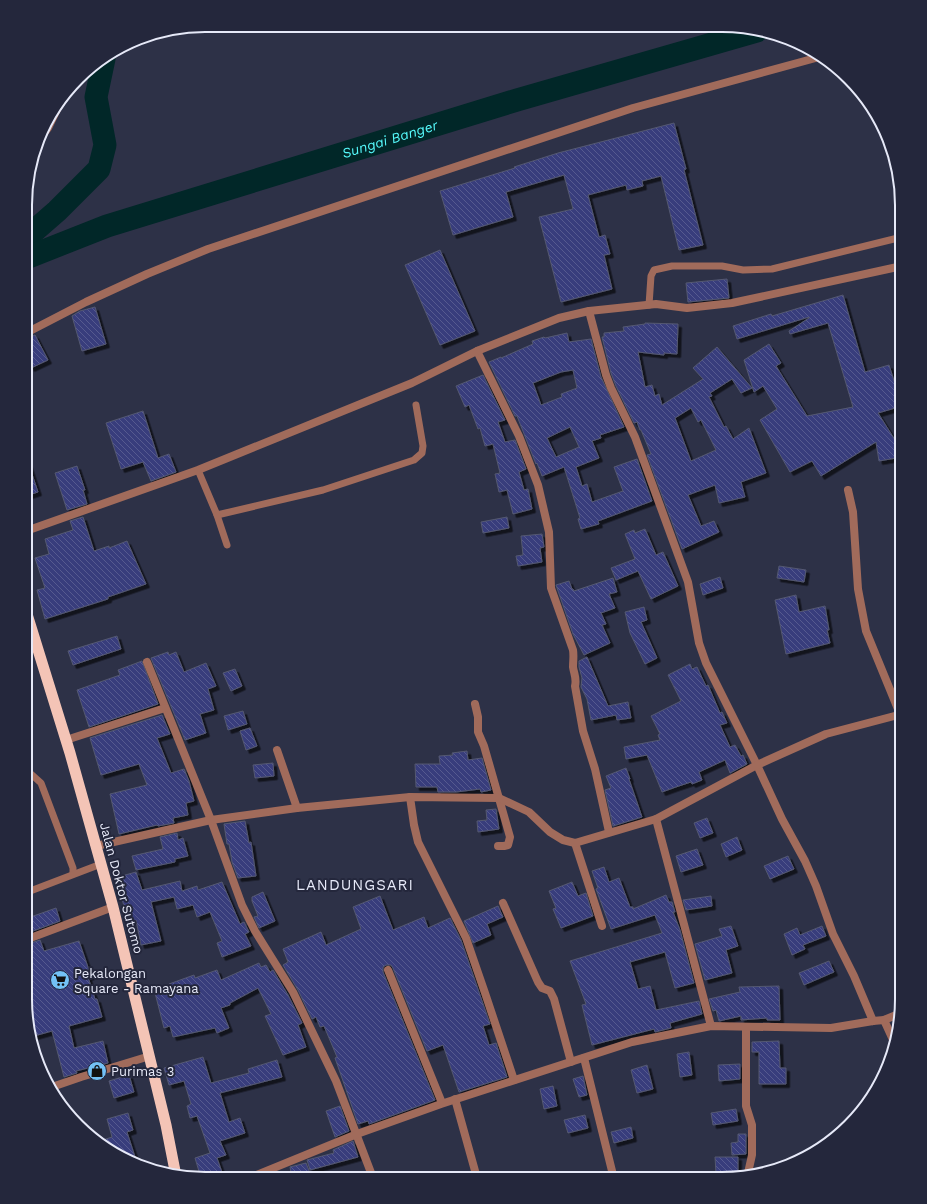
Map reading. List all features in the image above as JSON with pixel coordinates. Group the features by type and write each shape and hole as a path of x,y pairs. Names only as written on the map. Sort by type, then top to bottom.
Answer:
{"highway":[{"name":"Jalan Doktor Sutomo","path":"32,630 66,740 113,907 150,1056 175,1170"}],"street":[{"path":"32,330 86,302 147,274 208,249 633,108 814,58"},
{"path":"32,529 198,470 412,383 477,351 559,318 590,311 656,304 687,308 732,303 895,268"},
{"path":"590,311 611,388 635,436 688,582 699,643 706,663 782,818 805,861 816,886 833,934 854,976 872,1020"},
{"path":"477,351 519,436 538,485 549,532 551,588 573,650 573,666 577,680 575,686 583,731 595,769 609,832"},
{"path":"848,490 853,512 858,589 866,632 895,700"},
{"path":"147,662 211,820 242,905 254,931 294,992 336,1082 371,1172"},
{"path":"475,704 478,717 478,732 484,746 510,837 508,845 498,846"},
{"path":"66,740 165,708"},
{"path":"96,846 211,820 297,808 410,797 499,798 529,812 550,832 563,840 575,843 656,819 757,765 826,734 895,716"},
{"path":"277,750 297,808"},
{"path":"410,797 418,842 466,938 486,993 514,1080"},
{"path":"656,819 712,1026"},
{"path":"575,843 602,926"},
{"path":"503,903 538,982 542,988 550,991 554,999 571,1062"},
{"path":"32,937 113,907"},
{"path":"388,970 442,1103"},
{"path":"270,1172 357,1134 442,1103 632,1042 712,1026 831,1028 872,1020 884,1020 895,1016"},
{"path":"884,1020 891,1036"},
{"path":"746,1027 746,1106 752,1125 752,1155 749,1170"},
{"path":"55,1086 81,1076 150,1056"},
{"path":"584,1058 612,1172"},
{"path":"455,1099 475,1172"}],"lane":[{"path":"649,305 651,276 654,270 659,268 672,266 722,266 743,270 772,269 895,239"},
{"path":"217,515 323,490 414,460 422,453 423,446 416,406"},
{"path":"198,470 217,515 227,545"},
{"path":"32,775 41,783 73,873"},
{"path":"32,890 73,873 100,864"}],"building":[{"path":"674,123 703,245 679,250 661,176 642,181 643,186 627,190 626,185 588,195 599,237 605,235 610,254 604,255 612,289 561,302 539,217 573,209 564,175 506,192 513,217 453,235 440,191 558,153"},
{"path":"440,250 475,331 440,345 405,265"},
{"path":"727,279 729,298 688,302 686,283"},
{"path":"843,295 865,372 889,365 895,384 895,408 878,413 895,440 895,458 879,461 876,442 821,476 812,461 790,472 760,420 777,409 763,386 754,392 744,360 769,344 781,363 776,366 807,416 853,407 828,323 790,334 789,331 809,317 737,339 733,326 771,314 772,316"},
{"path":"95,307 106,344 82,351 72,316 80,311"},
{"path":"645,324 678,324 677,354 664,353 664,355 638,352 645,387 652,385 655,396 659,394 662,405 703,379 693,368 717,347 752,388 741,393 732,379 710,393 712,396 709,397 724,427 726,426 733,439 749,428 766,473 741,482 745,497 719,503 715,485 688,495 701,526 714,521 719,532 682,549 647,455 651,454 637,422 634,423 616,386 611,373 602,337 604,337 604,333 624,331 623,327","holes":["691,408 698,422 701,420 716,450 691,461 675,418"]},
{"path":"567,333 569,342 591,339 601,377 624,427 600,435 601,438 592,441 599,458 576,467 582,486 587,484 592,502 623,491 614,467 637,459 652,501 598,521 599,524 581,529 578,519 580,518 564,467 542,476 517,416 515,416 489,362 533,344 532,341","holes":["573,370 577,388 561,394 562,397 541,405 533,383 561,372","570,427 579,447 556,457 547,438"]},
{"path":"35,335 48,360 32,368 32,336"},
{"path":"483,375 505,420 498,422 505,442 515,440 526,469 519,472 524,490 528,489 532,509 513,514 507,490 499,492 495,474 500,473 493,444 485,446 480,428 478,429 469,405 465,407 456,386"},
{"path":"143,411 158,458 169,454 176,472 151,481 143,462 121,469 106,423"},
{"path":"77,466 85,490 83,490 87,504 67,510 55,473"},
{"path":"32,474 38,492 32,494"},
{"path":"83,517 94,551 109,546 109,548 127,541 146,584 108,597 108,599 45,619 37,590 45,588 35,558 49,554 45,539 73,530 70,521"},
{"path":"507,517 509,528 483,533 481,522"},
{"path":"645,529 656,555 663,552 678,586 651,599 638,571 616,580 611,568 635,559 625,534 634,530 635,533"},
{"path":"542,534 544,547 540,548 542,562 518,566 516,556 523,555 521,536"},
{"path":"779,566 806,570 804,582 777,578"},
{"path":"720,577 723,588 703,595 700,584"},
{"path":"613,578 617,592 609,594 615,608 601,613 606,624 602,625 610,643 584,655 573,634 556,585 569,581 574,591"},
{"path":"796,595 799,612 825,606 829,630 827,630 830,643 786,654 775,600"},
{"path":"644,607 647,620 641,622 657,658 645,664 630,633 625,612"},
{"path":"117,636 121,649 73,665 68,651"},
{"path":"168,652 169,655 176,652 184,672 206,663 216,686 208,689 214,710 200,714 206,733 185,740 151,658"},
{"path":"587,657 608,706 628,702 631,718 617,720 616,715 591,720 587,699 581,687 582,678 579,667 579,661"},
{"path":"142,661 158,704 89,727 77,690 120,675 118,670"},
{"path":"690,664 692,669 697,667 706,686 708,685 720,713 722,712 727,723 720,725 730,747 735,745 741,756 743,755 747,764 730,773 725,760 699,772 702,780 692,784 691,782 662,792 647,755 626,759 624,747 660,740 658,735 660,734 651,716 681,701 668,675"},
{"path":"235,669 242,686 231,691 223,673"},
{"path":"243,711 247,724 228,730 224,716"},
{"path":"162,715 170,734 157,738 171,773 184,769 194,801 186,803 188,815 173,818 174,823 157,825 119,834 110,794 147,785 139,764 101,775 90,738"},
{"path":"250,728 257,746 246,750 240,731"},
{"path":"467,751 468,760 482,758 491,790 481,792 480,789 456,792 438,792 437,787 416,787 415,764 440,764 439,756 453,755 452,753"},
{"path":"273,763 274,776 255,778 253,765"},
{"path":"626,768 642,817 613,826 605,790 611,788 606,776"},
{"path":"496,809 499,829 478,832 477,821 487,820 486,810"},
{"path":"707,818 713,833 700,838 694,823"},
{"path":"245,821 249,843 251,842 256,876 238,878 232,862 229,844 227,844 224,824"},
{"path":"177,833 178,840 183,838 188,856 175,859 175,862 136,870 132,856 163,849 160,837"},
{"path":"737,837 742,850 726,857 721,844"},
{"path":"697,849 703,865 681,872 676,856"},
{"path":"788,856 794,869 770,879 764,866"},
{"path":"604,867 609,882 619,878 630,907 633,907 633,909 666,895 669,902 672,902 675,912 673,912 680,930 694,983 675,988 665,952 630,962 638,989 650,986 656,1010 699,1001 702,1014 670,1023 671,1028 655,1032 654,1029 592,1045 582,1005 586,1004 570,961 662,933 655,915 611,929 596,889 598,888 592,871"},
{"path":"136,872 142,890 180,881 182,891 197,886 198,890 222,882 240,924 244,922 249,932 245,934 251,946 222,957 217,943 222,941 210,912 197,917 193,905 177,909 174,897 151,902 161,941 141,945 136,920 129,922 127,910 125,910 121,895 123,895 118,877"},
{"path":"572,882 578,896 586,893 593,916 561,928 553,909 556,908 549,891"},
{"path":"263,892 275,921 259,928 254,917 258,916 252,901 252,897"},
{"path":"380,896 393,930 424,917 428,928 450,918 461,940 490,1024 483,1026 489,1045 496,1043 507,1077 459,1092 443,1045 427,1051 393,968 391,965 386,965 383,967 383,972 435,1100 369,1124 368,1121 358,1124 335,1058 337,1057 324,1026 320,1027 316,1017 312,1019 298,990 283,965 288,962 283,949 321,932 326,945 361,929 353,907"},
{"path":"711,896 712,906 686,910 683,900"},
{"path":"498,906 503,917 487,924 491,935 473,943 464,921"},
{"path":"56,908 60,921 32,931 32,917"},
{"path":"731,926 738,946 726,950 732,973 705,980 695,944 722,936 719,929"},
{"path":"822,926 826,936 803,945 805,949 792,955 784,934 797,928 800,935"},
{"path":"40,940 44,951 79,941 91,976 88,977 95,999 97,999 102,1017 69,1026 74,1048 103,1041 108,1063 76,1071 77,1073 64,1077 52,1031 36,1036 32,1011 32,943"},
{"path":"829,961 834,972 804,985 799,973"},
{"path":"259,963 261,967 266,965 270,972 273,970 288,995 302,1023 298,1025 306,1047 283,1055 265,1016 271,1014 258,988 230,1003 230,1005 221,1008 229,1028 217,1033 215,1028 173,1037 170,1026 164,1028 154,989 170,985 169,984 194,975 195,978 217,970 221,980"},
{"path":"779,986 780,1020 767,1020 767,1018 741,1020 741,1016 719,1021 716,1010 713,1011 709,999 740,992 739,987"},
{"path":"779,1041 780,1068 786,1068 786,1084 759,1084 759,1052 752,1052 752,1042"},
{"path":"689,1052 692,1075 680,1077 677,1054"},
{"path":"203,1057 211,1083 249,1073 248,1069 277,1060 282,1077 220,1093 229,1122 240,1118 245,1133 220,1141 226,1155 217,1158 222,1172 199,1172 195,1158 210,1153 197,1116 190,1118 187,1106 191,1104 184,1081 169,1085 164,1068"},
{"path":"740,1064 740,1079 719,1081 718,1065"},
{"path":"647,1065 653,1089 637,1093 631,1070"},
{"path":"129,1075 134,1092 114,1098 109,1081"},
{"path":"583,1076 587,1095 579,1097 573,1079"},
{"path":"553,1086 557,1106 544,1109 540,1089"},
{"path":"340,1106 349,1131 335,1137 326,1111"},
{"path":"736,1109 738,1121 713,1125 711,1113"},
{"path":"128,1113 133,1130 127,1132 135,1157 118,1149 104,1140 112,1137 107,1119"},
{"path":"585,1115 588,1128 568,1133 564,1120"},
{"path":"631,1127 633,1138 614,1143 611,1132"},
{"path":"738,1134 746,1134 746,1154 732,1155 731,1143 738,1142"},
{"path":"353,1141 358,1157 310,1170 307,1160 334,1153 333,1150"},
{"path":"715,1157 738,1157 738,1172 716,1172"},
{"path":"306,1163 310,1172 291,1172 290,1167"}],"waterway":[{"name":"Sungai Banger","path":"32,256 107,226 517,100 748,34"},
{"path":"32,233 57,211 99,169 105,145 96,97 103,66"}],"place":[{"name":"Pekalongan Square - Ramayana","path":"60,980"},
{"name":"Purimas 3","path":"97,1071"}],"district":[{"name":"LANDUNGSARI","path":"355,885"}]}
